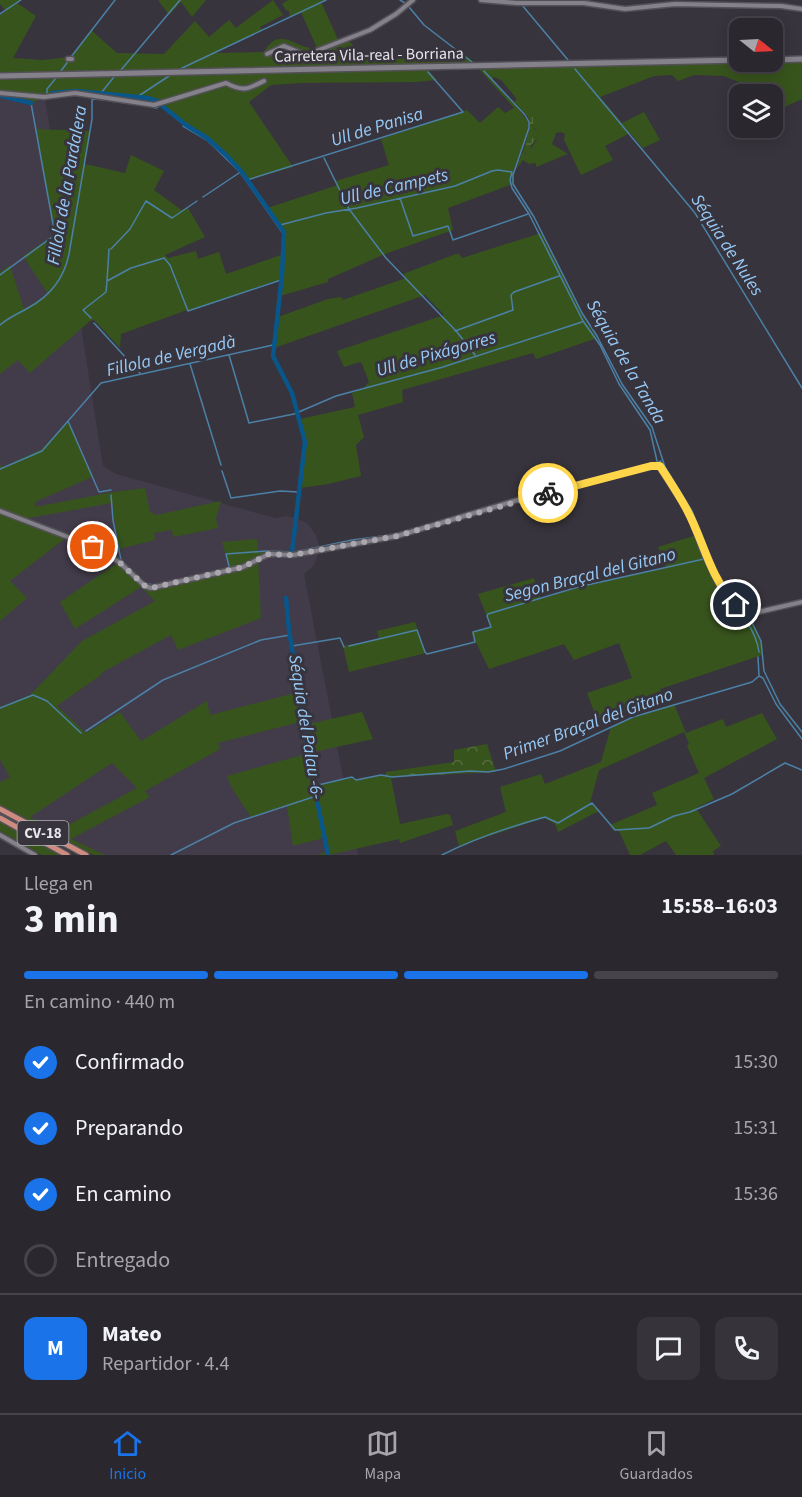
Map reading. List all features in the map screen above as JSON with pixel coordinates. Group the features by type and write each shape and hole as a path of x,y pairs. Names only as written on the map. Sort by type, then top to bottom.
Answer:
{"main road":[{"path":"783,60 802,59"},
{"name":"Carretera Vila-real - Borriana","path":"0,76 729,60"},
{"name":"CV-18","path":"0,808 86,855"},
{"name":"CV-18","path":"0,818 67,855"}],"street":[{"path":"267,54 284,46 306,55 370,30 413,0"},
{"path":"481,0 519,3 584,3 625,9 675,4 781,6 802,9"},
{"path":"0,93 44,97 75,93 154,105 226,83 240,89 251,88 264,81"},
{"path":"0,511 93,547 119,562 145,586 151,588 243,567 269,554 292,555 397,536 521,500 658,465 688,511 719,585 745,615 802,602"},
{"path":"0,835 35,855"}],"shaded area":[{"path":"42,79 103,466 116,474 275,518 286,516 296,518 307,523 316,535 319,546 318,554 314,565 304,574 358,855 95,855 0,804 0,80"}],"green space":[{"path":"0,0 21,0 17,3 36,16 13,58 42,60 71,57 91,30 117,53 164,54 195,21 209,37 229,20 236,28 273,0 283,15 260,27 262,30 215,53 264,52 270,44 283,39 309,48 317,48 301,12 290,17 289,11 282,4 288,0 323,0 321,2 340,44 349,41 361,54 430,54 456,48 475,63 0,74 0,15 6,11 0,4"},
{"path":"158,0 206,0 192,17 181,2 169,15"},
{"path":"783,62 802,62 802,99 783,108 783,84 742,84 724,76 694,75 678,81 672,75 654,76 600,97 622,123 644,112 660,140 643,148 630,133 605,146 613,160 581,175 564,140 565,134 561,132 556,133 552,144 568,154 536,167 536,163 529,164 523,160 516,169 522,153 524,155 530,149 539,136 539,132 534,128 533,117 528,117 514,102 517,99 501,80 494,77 492,80 528,122 528,131 513,172 513,184 448,208 453,230 385,254 328,279 328,282 280,296 282,281 275,281 187,310 121,334 120,348 94,320 90,321 30,373 18,360 0,374 0,272 10,265 24,309 48,294 23,256 55,234 36,129 90,131 85,164 125,173 131,155 164,171 154,190 183,211 188,208 205,237 165,255 168,258 196,251 198,259 219,252 226,274 284,254 284,232 267,208 338,185 336,181 389,165 381,139 467,110 480,123 498,107 505,113 514,108 479,69 729,64 729,72 783,72"},
{"path":"428,70 437,80 271,85 249,102 293,167 248,180 226,154 208,138 152,100 75,91 48,94 31,104 0,97 0,79"},
{"path":"528,117 533,117 534,129 539,132 540,136 531,145 530,151 522,155 530,127"},
{"path":"541,233 586,322 597,338 536,359 533,353 402,390 403,402 358,415 364,437 356,445 361,476 300,488 306,442 300,419 355,407 352,393 363,389 369,382 360,362 344,367 337,351 444,315 425,295 274,348 278,317 328,299 341,297 343,300 406,278 403,274 456,254 462,258"},
{"path":"68,421 92,477 35,502 35,507 145,488 150,512 156,515 221,501 216,518 218,528 174,537 171,530 154,533 155,540 119,549 112,503 24,519 0,509 0,465 3,467 42,449"},
{"path":"0,513 67,537 10,581 27,598 0,621"},
{"path":"700,534 720,580 740,601 750,617 761,641 762,655 660,689 664,700 598,722 587,693 632,678 619,643 574,660 564,644 489,669 472,634 491,627 478,594 534,578 541,599 580,587 666,567 658,547"},
{"path":"257,539 258,551 268,551 269,553 258,558 261,618 178,650 171,635 101,673 57,706 86,733 120,712 141,741 207,701 210,715 299,692 304,721 218,743 220,749 145,791 150,797 71,839 105,855 94,855 87,852 0,805 0,782 10,777 0,760 0,707 30,695 82,641 155,601 143,589 230,569 222,542","holes":["112,763 137,788 57,831 30,817"]},
{"path":"120,561 144,585 75,629 60,602"},
{"path":"415,622 426,653 349,672 343,646 379,639 377,631"},
{"path":"674,704 686,733 723,719 726,727 762,713 777,739 704,778 714,799 696,808 721,846 713,851 714,855 676,855 666,841 640,855 630,855 619,831 613,830 610,825 657,805 652,793 699,773 687,746 689,744 684,732 599,770 590,803 599,811 558,832 555,824 544,818 459,846 455,831 506,812 500,787 541,774 545,784 601,762 611,727"},
{"path":"362,712 373,739 309,753 304,725"},
{"path":"487,744 496,772 385,776 386,772 454,762 454,750"},
{"path":"309,753 315,786 352,778 357,780 381,775 391,778 400,824 447,814 450,815 453,825 400,843 399,839 329,855 316,855 327,852 324,838 293,846 287,806 251,817 227,776"},
{"path":"0,821 61,855 38,853 0,831"}],"waterway":[{"path":"0,14 21,0"},
{"path":"71,57 115,0"},
{"path":"121,70 180,0"},
{"path":"180,69 326,0"},
{"name":"Séquia de la Tanda","path":"400,0 405,3"},
{"name":"Séquia de Nules","path":"522,5 568,60"},
{"name":"Séquia de la Tanda","path":"409,7 424,25 472,62"},
{"path":"61,71 69,60"},
{"name":"Séquia de Nules","path":"575,69 695,213 802,388"},
{"name":"Séquia de la Tanda","path":"484,71 529,122 513,175 513,184 534,217 582,313 622,384 652,427 665,467 692,511 720,580 743,604 761,641 764,671 780,704 802,732"},
{"name":"Ull de Panisa","path":"247,180 463,112 428,72"},
{"path":"137,97 169,76"},
{"path":"101,93 114,77"},
{"path":"47,94 47,89 56,78"},
{"name":"Séquia del Palau -6-","path":"52,93 76,91 157,101"},
{"name":"Séquia del Palau -6-","path":"2,96 31,103"},
{"name":"Fillola de la Pardalera","path":"0,325 43,298 55,286 64,271 69,254 92,119 92,100 104,100"},
{"name":"Fillola de la Pardalera","path":"109,101 135,104"},
{"path":"0,275 55,235 31,103"},
{"name":"Fillola de la Pardalera","path":"148,106 156,108 161,105"},
{"name":"Séquia del Palau -6-","path":"161,105 207,138 226,155 241,171 284,232 282,275 273,356 292,393 305,442 292,552"},
{"name":"Séquia del Palau -6-","path":"183,126 207,140 240,172 284,232"},
{"name":"Ull de Campets","path":"324,158 349,209 386,258 457,332 475,355"},
{"name":"Séquia de la Tanda","path":"280,225 455,186 492,171 512,172 510,180 512,188 529,214 583,321 600,345 619,384 650,430 657,461"},
{"path":"203,197 239,173"},
{"name":"Ull de Campets","path":"400,198 413,236 448,226 453,240 528,214"},
{"path":"111,249 130,229 146,201 172,218 197,201"},
{"path":"107,281 109,249"},
{"path":"101,296 106,292 107,281 131,268 164,258 170,265 188,311 281,280"},
{"path":"455,331 513,310 511,295 514,292 559,276"},
{"path":"91,318 83,310 101,296"},
{"name":"Ull de Pixágorres","path":"229,355 249,423 294,414 336,396 443,367 582,322"},
{"path":"94,323 140,373"},
{"name":"Fillola de Vergadà","path":"0,469 42,451 101,383 273,345"},
{"path":"190,364 221,465"},
{"path":"68,421 99,492 111,490"},
{"path":"631,470 661,461"},
{"path":"222,471 231,498 280,491 299,492"},
{"path":"111,495 113,520 121,560 146,584 157,585"},
{"path":"194,576 228,569 226,554 266,551 295,552 418,528"},
{"name":"Segon Braçal del Gitano","path":"699,548 712,574"},
{"name":"Segon Braçal del Gitano","path":"349,646 417,630 427,654 475,642 473,632 491,627 488,614 578,587 704,559"},
{"path":"718,586 722,593"},
{"name":"Séquia del Palau -6-","path":"286,598 310,765 328,855"},
{"path":"727,598 751,629 759,652"},
{"path":"86,731 163,680 261,640 290,635"},
{"name":"Segon Braçal del Gitano","path":"292,646 340,638 344,647"},
{"name":"Séquia de la Tanda","path":"758,657 759,676 763,678 776,704 802,739"},
{"name":"Primer Braçal del Gitano","path":"314,786 352,777 356,780 381,775 392,777 470,771 488,772 504,769 560,751 633,717 752,682 759,676"},
{"path":"0,708 33,695 47,701 81,733"},
{"path":"442,855 492,833 545,817 558,823 592,803 615,830 649,828 732,794 785,763 802,770"},
{"path":"171,855 234,823 316,796"},
{"path":"0,838 30,855"}],"way so far":[{"path":"93,547 119,562 145,586 151,588 243,567 269,554 292,555 397,536 548,493"}],"route":[{"path":"548,493 651,466 660,466 688,511 719,585 736,605"}]}
